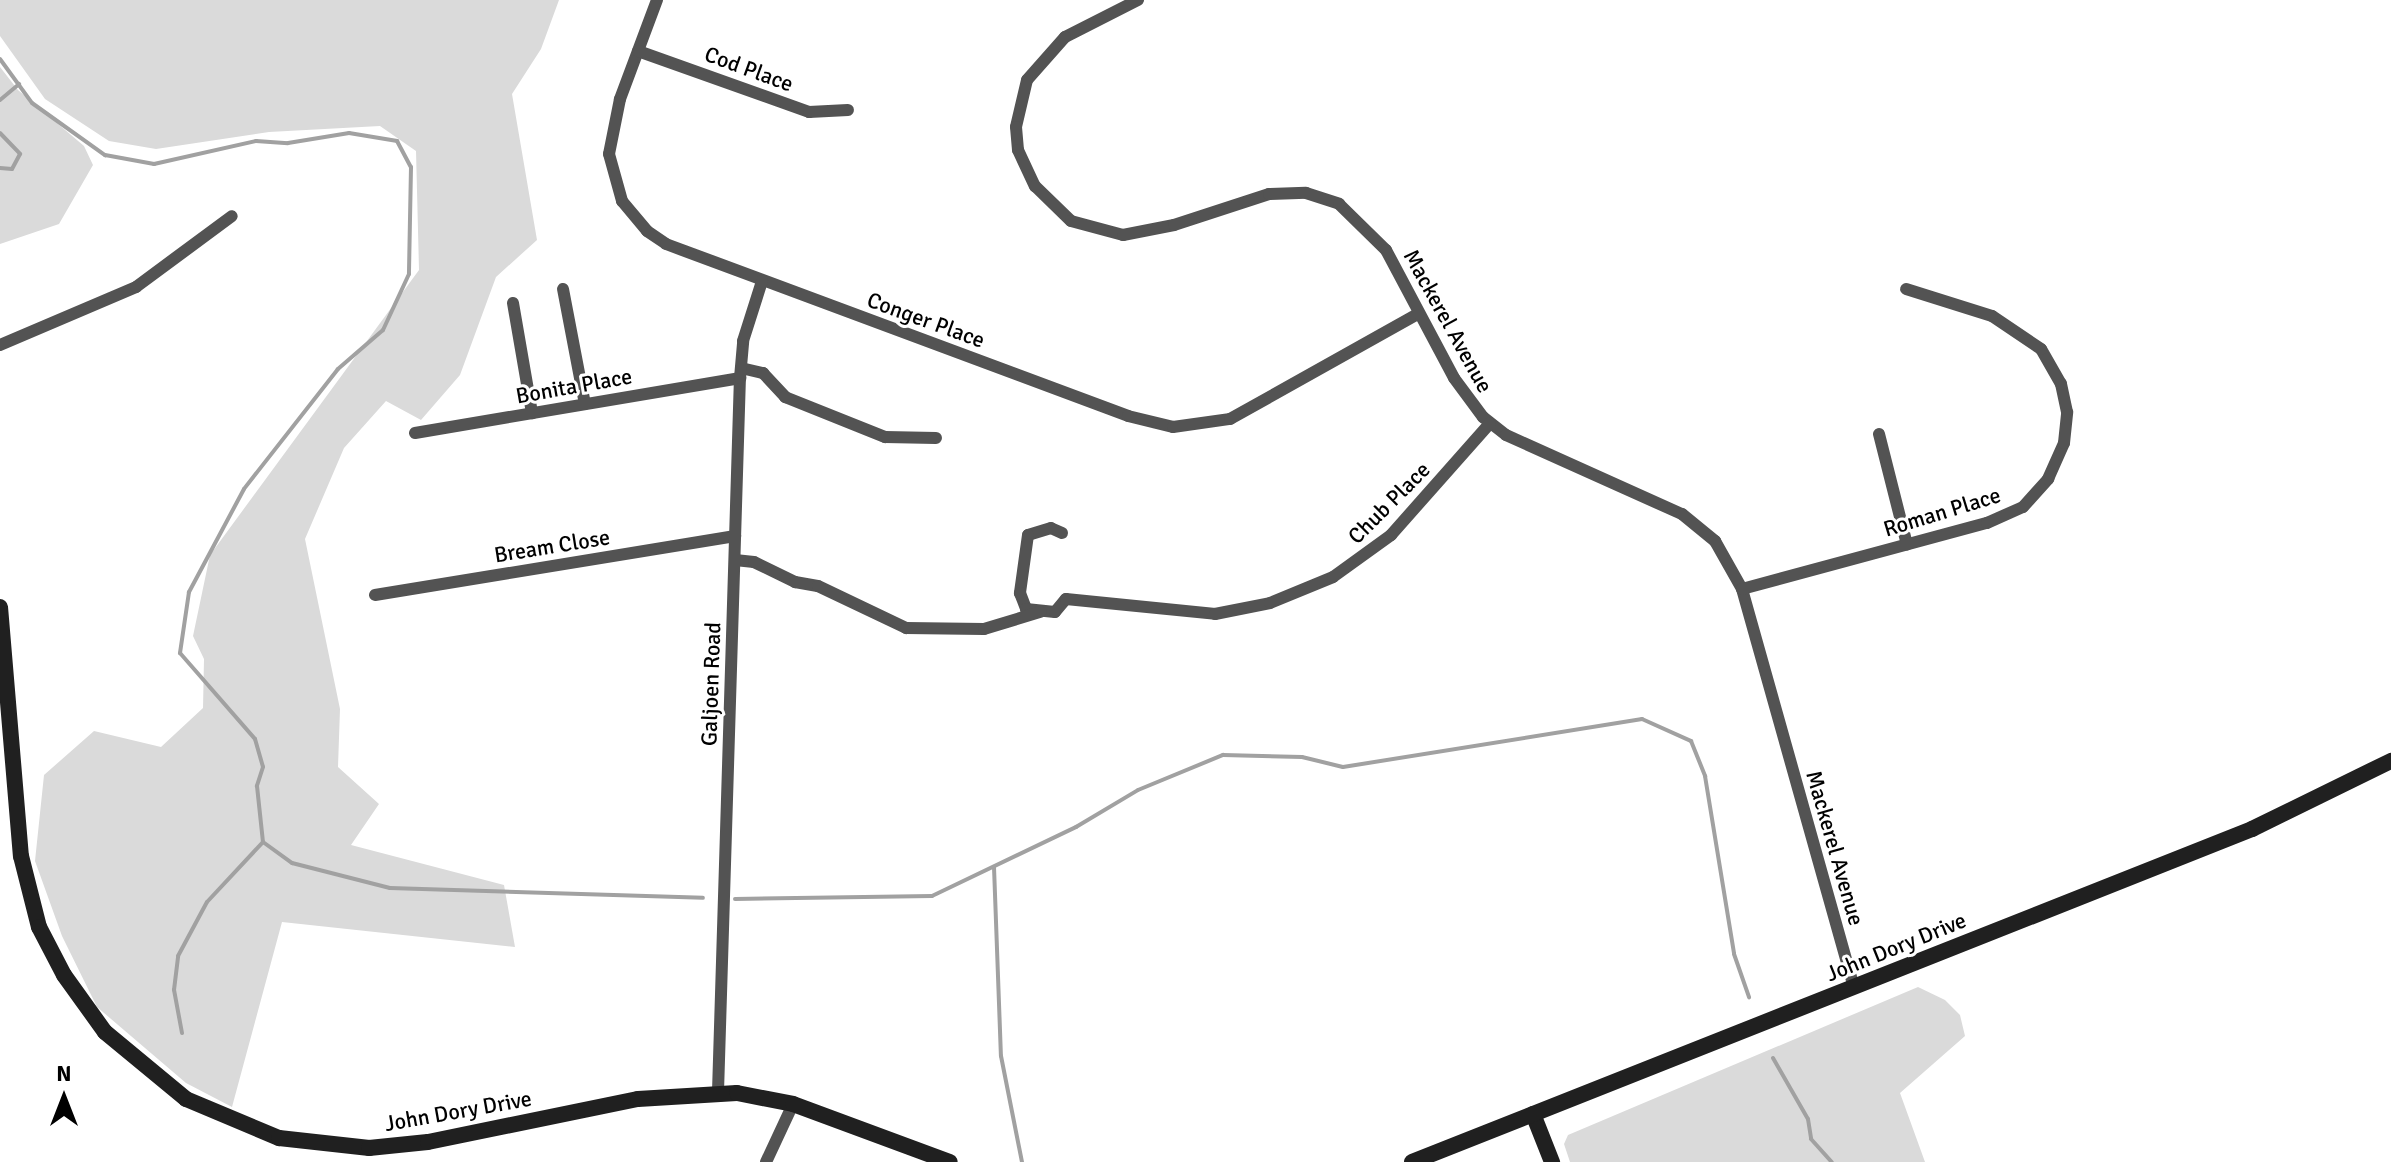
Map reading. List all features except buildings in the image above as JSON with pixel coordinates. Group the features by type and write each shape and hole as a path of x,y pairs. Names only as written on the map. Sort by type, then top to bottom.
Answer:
{"street":[{"name":"Conger Place","path":"657,0 609,145 622,201 647,231 666,244 1128,416 1173,427 1230,419 1418,314"},
{"name":"Mackerel Avenue","path":"1138,0 1065,37 1027,80 1017,115 1018,150 1045,200 1083,227 1123,235 1174,225 1269,194 1314,195 1339,204 1371,230 1470,403 1490,423 1698,525 1727,558 1742,589 1854,988"},
{"name":"Cod Place","path":"638,51 809,112 848,110"},
{"path":"0,345 136,287 232,216"},
{"name":"Galjoen Road","path":"718,1092 740,373 746,328 762,281"},
{"path":"563,289 585,404"},
{"name":"Roman Place","path":"1742,589 1987,523 2023,507 2057,462 2067,412 2051,364 2029,337 1992,316 1906,289"},
{"path":"513,303 532,413"},
{"path":"740,373 766,375 785,397 885,437 936,438"},
{"name":"Bonita Place","path":"415,433 740,373"},
{"name":"Chub Place","path":"1040,612 1055,612 1066,599 1215,614 1298,593 1333,577 1391,535 1490,423"},
{"path":"1879,434 1907,545"},
{"path":"1040,612 1026,609 1020,600 1028,535 1051,528 1062,533"},
{"name":"Bream Close","path":"375,595 735,536"},
{"path":"735,560 754,562 795,582 818,586 906,628 984,629 1040,612"},
{"name":"John Dory Drive","path":"0,607 7,644 19,846 35,915 54,958 88,1011 127,1053 171,1089 263,1133 369,1148 428,1142 638,1099 718,1092 793,1104 950,1162"},
{"name":"John Dory Drive","path":"1412,1162 2303,808 2391,761"},
{"path":"766,1162 793,1104"},
{"path":"1533,1114 1552,1162"}],"shaded area":[{"path":"0,0 559,0 541,49 512,94 537,240 496,277 460,375 421,420 386,401 344,448 305,539 340,709 338,767 379,804 351,845 504,885 515,947 282,922 232,1107 186,1083 97,1007 62,936 35,861 44,775 94,731 161,747 203,708 204,659 193,636 210,555 419,270 416,151 380,126 269,132 156,149 109,141 45,99 0,36"},
{"path":"0,67 18,90 84,146 93,165 59,224 0,244"},
{"path":"1918,987 1945,1000 1960,1015 1965,1036 1900,1093 1925,1162 1570,1162 1564,1144 1568,1135"}],"waterway":[{"path":"0,59 32,103 105,155 154,164 256,141 288,143 349,133 397,141 411,167 409,274 383,330 338,369 244,489 189,592 180,653 255,739 263,767 257,786 263,842 292,863 390,888 703,898"},
{"path":"0,100 19,84"},
{"path":"0,133 20,154 12,169 0,168"},
{"path":"735,899 932,896 1076,827 1138,790 1223,755 1302,757 1343,767 1642,719 1691,741 1705,776 1734,954 1749,997"},
{"path":"182,1033 174,990 178,956 207,902 263,842"},
{"path":"994,867 1001,1056 1022,1162"},
{"path":"1773,1058 1808,1119 1811,1139 1832,1162"}]}
